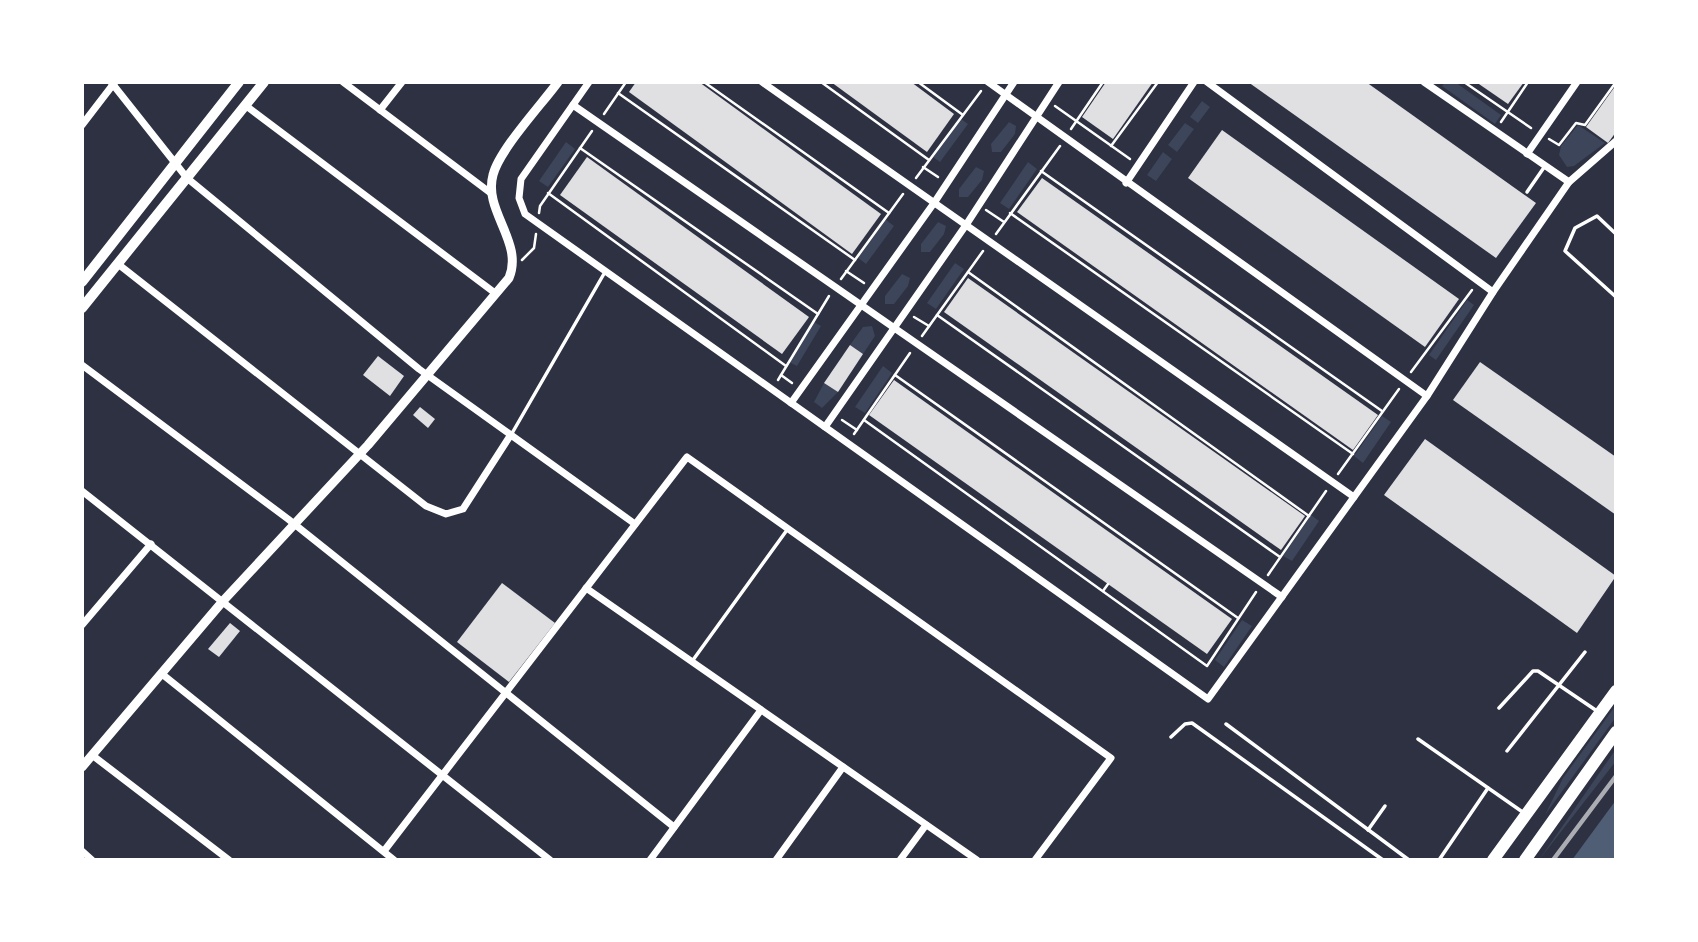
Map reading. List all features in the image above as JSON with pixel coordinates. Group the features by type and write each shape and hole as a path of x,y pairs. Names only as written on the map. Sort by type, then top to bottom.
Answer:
{"highway":[{"path":"1493,860 1616,691"},
{"path":"1525,860 1616,732"},
{"path":"1505,860 1526,814"}],"main road":[{"path":"82,282 239,82"},
{"path":"82,309 264,82"}],"street":[{"path":"343,82 492,194"},
{"path":"380,110 402,82"},
{"path":"82,767 223,601 360,452 513,270 513,255 492,194 492,175 500,160 558,82"},
{"path":"589,82 533,159 522,179 519,198 525,214 1208,699 1427,396 1493,292 1569,182 1616,141"},
{"path":"762,82 1354,497"},
{"path":"987,82 1427,396"},
{"path":"791,403 934,203 1014,82"},
{"path":"825,427 966,225 1059,82"},
{"path":"1126,183 1194,82"},
{"path":"1207,82 1493,292"},
{"path":"1424,82 1569,182"},
{"path":"1527,154 1577,82"},
{"path":"82,125 113,83 187,177 427,374 635,524"},
{"path":"246,105 495,293"},
{"path":"573,105 1282,597"},
{"path":"118,264 426,506 446,514 463,509 510,436"},
{"path":"82,365 294,525 674,827"},
{"path":"384,851 687,457 1111,758 1035,860"},
{"path":"82,491 550,860"},
{"path":"82,625 151,544"},
{"path":"586,588 976,860"},
{"path":"162,674 394,860"},
{"path":"649,860 761,710"},
{"path":"92,755 229,860"},
{"path":"776,860 843,767"},
{"path":"900,860 926,825"},
{"path":"82,851 92,860"}],"lane":[{"path":"1527,192 1545,166"},
{"path":"1616,234 1597,216 1575,228 1566,251 1616,297"},
{"path":"510,436 606,271"},
{"path":"692,662 788,529"},
{"path":"1507,751 1585,652"},
{"path":"1499,708 1533,671 1559,685 1599,713"},
{"path":"1171,737 1185,724 1192,723 1383,860"},
{"path":"1226,724 1409,860"},
{"path":"1418,740 1526,814"},
{"path":"1438,860 1488,788"},
{"path":"1368,830 1385,806"}],"path":[{"path":"513,270 534,248 540,206 626,82"},
{"path":"704,82 786,143 889,213"},
{"path":"918,82 963,115"},
{"path":"773,388 846,271 987,82"},
{"path":"848,443 1103,82"},
{"path":"1111,146 1158,82"},
{"path":"1464,82 1559,145 1576,123 1585,125 1616,82"},
{"path":"1495,131 1528,82"},
{"path":"824,83 929,160"},
{"path":"618,93 855,260"},
{"path":"1047,101 1138,166"},
{"path":"580,148 818,314"},
{"path":"923,167 947,183"},
{"path":"1041,171 1383,411"},
{"path":"753,188 756,184"},
{"path":"548,193 786,366"},
{"path":"979,205 1004,222"},
{"path":"1010,213 1353,454"},
{"path":"712,248 716,243"},
{"path":"1141,248 1145,244"},
{"path":"846,271 872,289"},
{"path":"968,272 1309,516"},
{"path":"864,420 1207,666 1383,411 1479,281"},
{"path":"1114,287 1117,282"},
{"path":"682,290 685,285"},
{"path":"906,311 929,326"},
{"path":"937,315 1280,557"},
{"path":"1277,344 1280,339"},
{"path":"781,375 801,390"},
{"path":"895,375 1133,547 1238,618"},
{"path":"1040,388 1044,383"},
{"path":"834,414 857,430"},
{"path":"1178,485 1182,480"},
{"path":"967,494 972,487"},
{"path":"1103,591 1108,584"}],"shaded area":[{"path":"1445,82 1455,82 1501,115 1495,124 1442,86"},
{"path":"1202,101 1210,107 1198,123 1190,117"},
{"path":"961,119 968,124 940,162 933,157"},
{"path":"1009,122 1016,126 1015,134 1001,152 992,152 991,144"},
{"path":"1185,123 1194,129 1177,152 1168,145"},
{"path":"1578,125 1605,143 1574,166 1567,167 1559,155 1561,146"},
{"path":"566,142 575,149 548,187 539,181"},
{"path":"1163,152 1172,159 1156,181 1147,175"},
{"path":"1028,162 1037,169 1009,209 1000,203"},
{"path":"976,167 984,171 982,180 968,197 959,197 959,189"},
{"path":"885,219 894,226 866,264 857,257"},
{"path":"938,222 946,226 944,234 930,252 921,252 921,244"},
{"path":"955,263 964,269 936,309 927,303"},
{"path":"902,274 910,278 908,286 894,304 885,304 885,296"},
{"path":"1467,300 1474,305 1436,360 1429,355"},
{"path":"814,322 821,326 797,366 789,362"},
{"path":"872,326 875,336 863,354 850,345 863,327"},
{"path":"883,366 892,373 865,413 855,407"},
{"path":"824,383 838,392 822,408 814,402"},
{"path":"1382,416 1391,422 1363,463 1354,456"},
{"path":"1311,515 1319,521 1292,561 1283,556"},
{"path":"1242,620 1252,626 1224,667 1215,660"},
{"path":"1616,705 1616,717 1545,815 1563,778"},
{"path":"1616,749 1616,761 1539,860"},
{"path":"1616,800 1616,855 1612,860 1572,860"}],"building":[{"path":"636,82 699,82 881,214 852,254 629,92"},
{"path":"831,82 911,82 954,114 927,152"},
{"path":"1106,82 1153,82 1113,139 1082,117"},
{"path":"1248,82 1366,82 1536,203 1496,258"},
{"path":"1476,82 1524,82 1508,104"},
{"path":"1616,85 1616,132 1608,143 1586,127"},
{"path":"1222,130 1459,299 1425,347 1188,178"},
{"path":"587,157 809,317 782,354 560,195"},
{"path":"1042,178 1378,415 1353,450 1017,212"},
{"path":"968,278 1305,516 1281,550 944,312"},
{"path":"850,345 863,354 838,392 824,383"},
{"path":"378,356 404,376 390,396 363,375"},
{"path":"1480,362 1616,457 1616,515 1453,400"},
{"path":"894,380 1232,619 1207,654 869,415"},
{"path":"420,407 435,419 428,428 413,415"},
{"path":"1425,439 1616,576 1577,633 1384,495"},
{"path":"502,583 555,623 509,682 457,642"},
{"path":"230,623 240,631 219,657 208,649"}],"railway":[{"path":"1553,860 1616,776"}]}
